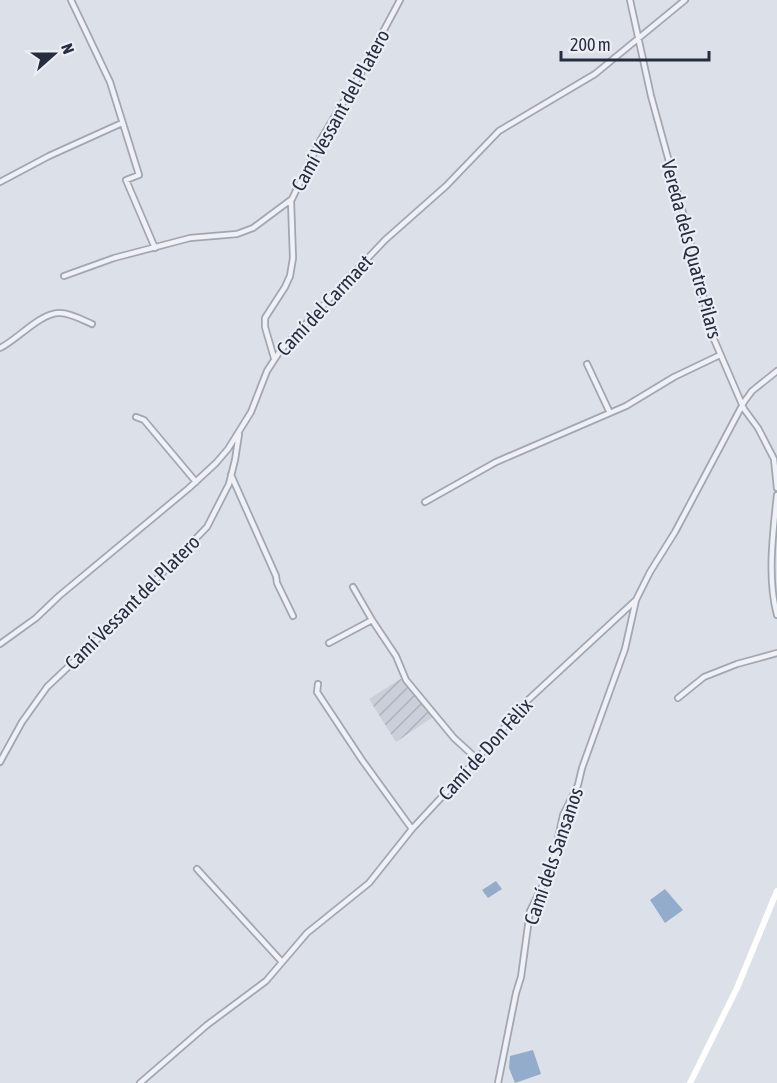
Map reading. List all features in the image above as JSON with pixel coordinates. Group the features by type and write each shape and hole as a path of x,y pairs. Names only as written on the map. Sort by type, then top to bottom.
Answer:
{"main road":[{"path":"690,1083 748,964 777,891"}],"street":[{"path":"71,0 110,82 139,175 126,180 155,248"},
{"name":"Camí Vessant del Platero","path":"274,358 265,327 265,318 290,276 293,258 290,218 292,199 321,139 361,74 400,0"},
{"name":"Vereda dels Quatre Pilars","path":"630,0 651,96 699,277 705,309 720,355 743,405 774,459 777,488"},
{"name":"Camí del Carmaet","path":"0,644 36,618 59,596 196,482 228,449 239,432 251,412 274,358 385,240 446,186 499,131 595,74 685,0"},
{"path":"0,182 49,156 122,123"},
{"path":"64,276 114,258 190,238 237,234 253,228 292,199"},
{"path":"0,348 38,321 60,313 92,324"},
{"path":"424,502 503,458 610,413 647,395 691,368 720,355"},
{"path":"587,364 610,413"},
{"name":"Camí de Don Fèlix","path":"142,1082 207,1025 266,981 307,933 369,883 412,829 528,700 636,600 743,405 752,391 777,371"},
{"path":"136,417 144,420 196,482"},
{"name":"Camí Vessant del Platero","path":"0,762 22,722 47,687 108,629 207,527 231,475 239,432"},
{"path":"231,475 293,616"},
{"path":"777,495 772,549 772,579 777,615"},
{"path":"353,587 396,656 406,680 454,738 477,759"},
{"name":"Camí dels Sansanos","path":"498,1083 521,977 530,911 552,867 563,815 578,785 625,649 636,600"},
{"path":"329,643 372,620"},
{"path":"678,698 705,677 738,664 777,653"},
{"path":"318,684 317,692 412,829"},
{"path":"197,869 282,962"}],"shaded area":[{"path":"402,678 433,717 396,742 369,699"}],"water":[{"path":"496,881 502,889 488,898 482,890"},
{"path":"665,889 683,910 665,923 650,900"},
{"path":"533,1050 541,1074 515,1083 509,1068 510,1056"}]}
